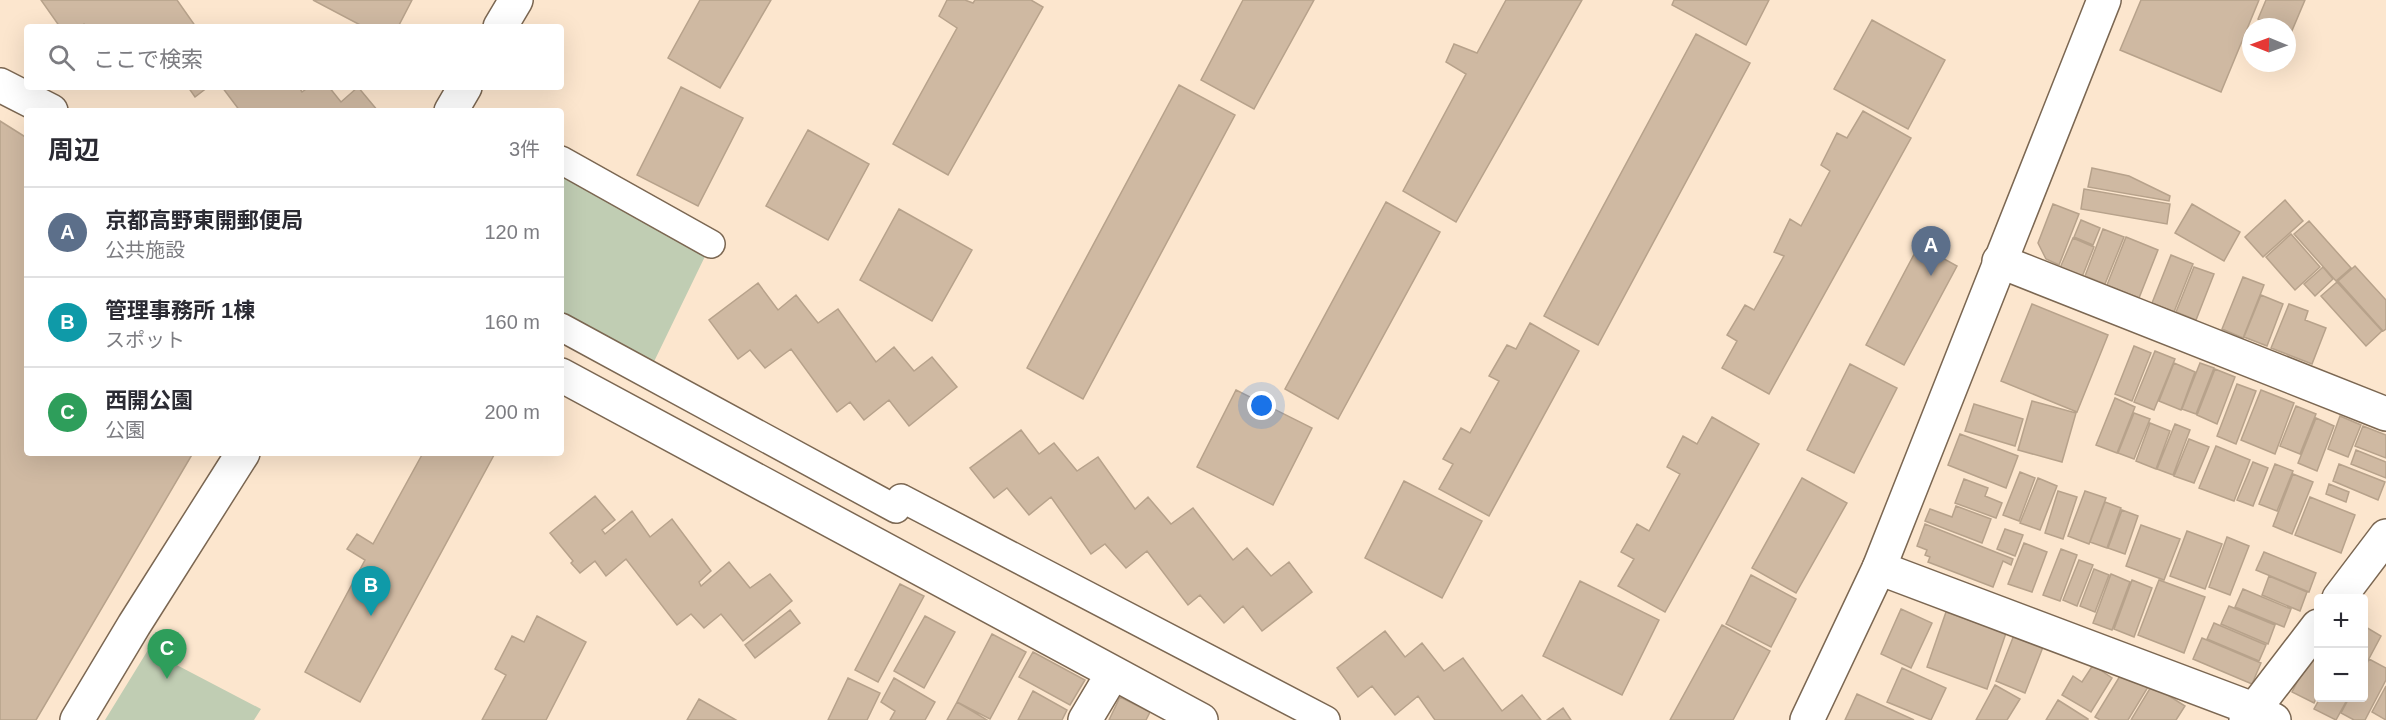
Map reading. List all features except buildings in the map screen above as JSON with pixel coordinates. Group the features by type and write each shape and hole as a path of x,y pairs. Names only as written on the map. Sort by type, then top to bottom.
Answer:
{"street":[{"path":"502,24 516,0"},
{"path":"1807,720 1879,568 2104,0"},
{"path":"0,85 45,108"},
{"path":"453,108 463,90"},
{"path":"564,162 711,244"},
{"path":"1999,261 2386,414"},
{"path":"564,329 896,508 901,498 1326,720"},
{"path":"564,377 1202,720"},
{"path":"78,720 134,625 241,456"},
{"path":"2342,594 2386,536"},
{"path":"1879,568 2258,716 2314,633"},
{"path":"1085,720 1113,673"}],"green space":[{"path":"564,162 711,244 648,374 564,329"},
{"path":"148,650 261,709 254,720 105,720"}],"place":[{"name":"京都高野東開郵便局","path":"1931,276"},
{"name":"管理事務所 1棟","path":"371,616"},
{"name":"西開公園","path":"167,679"}]}
